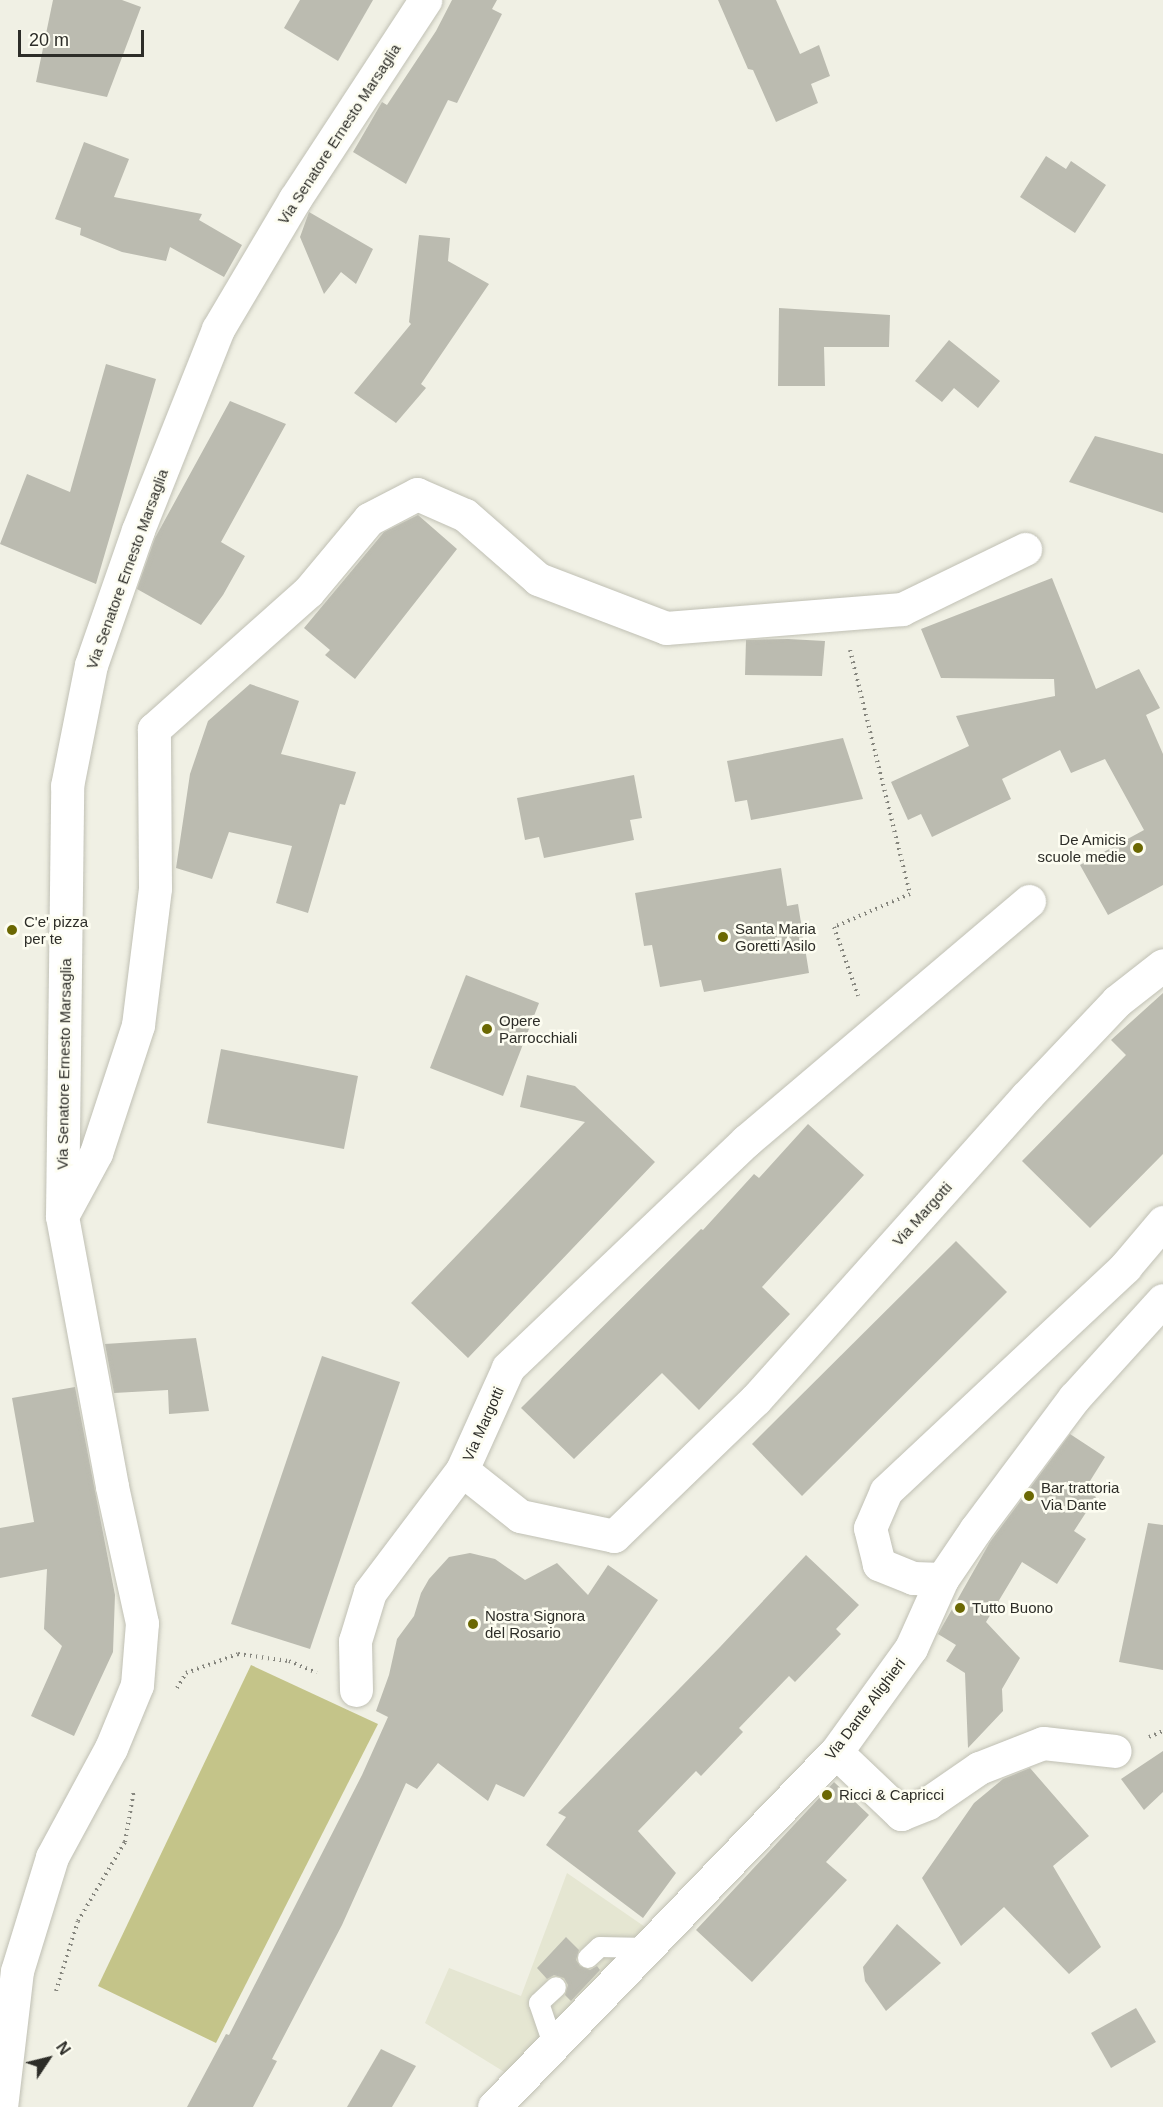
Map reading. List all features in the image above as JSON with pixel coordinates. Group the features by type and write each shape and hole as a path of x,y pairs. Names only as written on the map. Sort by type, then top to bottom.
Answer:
{"street":[{"name":"Via Senatore Ernesto Marsaglia","path":"1,2107 17,1971 52,1857 111,1748 137,1684 142,1623 112,1486 62,1216 67,786 91,665 138,530 218,329 295,199 425,0"},
{"path":"62,1216 96,1153 138,1024 154,888 154,729 308,591 369,519 417,494 465,515 538,579 666,628 902,609 1025,549"},
{"name":"Via Margotti","path":"1029,901 746,1141 508,1368 462,1470 520,1516 614,1536 756,1400 1026,1097 1109,1009 1163,965"},
{"path":"942,1579 913,1578 879,1564 870,1528 886,1491 1125,1267 1163,1222"},
{"name":"Via Dante Alighieri","path":"494,2107 836,1752 911,1648 942,1579 976,1529 1074,1398 1163,1300"},
{"path":"356,1690 355,1641 370,1592 462,1470"},
{"path":"836,1752 901,1814 928,1803 979,1768 1043,1743 1114,1751"}],"lane":[{"path":"588,1958 600,1947 647,1948"},
{"path":"553,2044 539,2003 556,1987"}],"path":[{"path":"841,613 910,894 834,927 860,1002 876,1031"},
{"path":"175,1692 186,1673 238,1654 289,1661 356,1690"},
{"path":"53,1998 78,1921 125,1842 136,1783"}],"shaded area":[{"path":"567,1873 648,1929 511,2076 425,2023 449,1968 521,1996"}],"green space":[{"path":"251,1665 378,1724 216,2043 98,1986"}],"building":[{"path":"53,0 122,0 141,7 107,97 36,82"},
{"path":"300,0 373,0 338,61 284,28"},
{"path":"452,0 497,0 492,9 502,14 457,103 448,100 406,184 353,152 382,102 387,105 436,31"},
{"path":"718,0 776,0 800,54 819,45 830,76 811,84 818,103 776,122 753,70 748,69"},
{"path":"84,142 129,159 114,197 202,214 199,220 242,245 224,277 170,247 166,261 122,252 80,235 81,228 55,219"},
{"path":"1046,156 1066,169 1071,161 1106,185 1075,233 1020,197"},
{"path":"309,212 373,249 356,284 341,272 324,294 300,237"},
{"path":"419,235 450,238 448,261 489,284 421,384 426,388 396,423 354,393 411,324 409,322"},
{"path":"779,308 890,315 889,347 824,347 825,386 778,386"},
{"path":"949,340 1000,381 978,408 954,388 942,402 915,381"},
{"path":"106,364 156,379 96,584 0,544 27,474 70,492"},
{"path":"230,401 286,424 221,542 245,556 223,595 201,625 137,589 155,538"},
{"path":"1095,436 1163,454 1163,513 1069,482"},
{"path":"418,515 457,549 355,679 325,655 330,650 304,628 384,532"},
{"path":"1052,578 1096,689 1139,669 1160,708 1146,715 1163,754 1163,885 1108,915 1080,865 1144,830 1105,759 1071,773 1060,750 1002,779 1011,799 932,837 921,814 908,820 891,782 969,746 956,716 1055,696 1054,679 941,678 921,629"},
{"path":"746,640 825,641 822,676 745,675"},
{"path":"250,684 299,701 281,754 356,772 345,805 340,804 308,913 276,903 292,846 229,832 212,879 176,868 190,774 208,721"},
{"path":"843,738 863,799 751,820 747,800 735,802 727,761"},
{"path":"634,775 642,818 630,820 634,840 544,858 539,837 525,840 517,798"},
{"name":"Santa Maria Goretti Asilo","path":"781,868 787,906 798,904 809,973 704,992 701,980 660,987 652,945 644,946 635,893"},
{"name":"Opere Parrocchiali","path":"466,975 539,1003 503,1096 430,1068"},
{"path":"1163,993 1163,1154 1090,1228 1022,1161 1126,1055 1111,1040"},
{"path":"221,1049 358,1076 344,1149 207,1123"},
{"path":"527,1075 575,1086 655,1162 468,1358 411,1303 585,1122 520,1107"},
{"path":"808,1124 864,1175 762,1287 790,1314 699,1410 662,1373 574,1459 521,1408 701,1229 703,1230 754,1174 759,1178"},
{"path":"956,1241 1007,1292 802,1496 752,1444"},
{"path":"196,1338 209,1411 169,1414 168,1390 114,1393 105,1344"},
{"path":"322,1356 400,1382 310,1649 231,1624"},
{"path":"75,1387 115,1595 113,1652 74,1736 31,1716 62,1646 44,1629 47,1569 0,1578 0,1528 34,1522 12,1398"},
{"path":"1070,1434 1105,1457 1085,1489 1096,1497 1074,1531 1086,1539 1057,1584 1022,1562 986,1622 1020,1658 1002,1689 1003,1711 968,1748 965,1673 946,1661 956,1645 938,1634 990,1542"},
{"path":"1148,1523 1163,1525 1163,1670 1119,1662"},
{"path":"470,1553 495,1559 525,1580 557,1563 588,1595 608,1565 658,1600 524,1797 496,1784 488,1801 438,1763 417,1789 406,1783 342,1925 272,2059 277,2061 253,2107 187,2107 226,2034 229,2035 362,1775 388,1717 376,1711 389,1675 397,1639 414,1616 421,1593 429,1579 449,1557"},
{"path":"806,1555 859,1605 836,1629 841,1634 795,1682 789,1676 739,1728 743,1732 701,1776 696,1771 638,1831 676,1873 643,1918 546,1845 566,1817 558,1813"},
{"path":"1163,1751 1163,1792 1144,1810 1121,1779"},
{"path":"1030,1768 1089,1836 1053,1866 1101,1947 1069,1974 1004,1907 961,1946 922,1878 974,1803 1003,1779"},
{"path":"834,1782 869,1815 826,1862 847,1880 752,1982 696,1930"},
{"path":"897,1924 941,1963 886,2011 865,1981 863,1967"},
{"path":"566,1937 579,1950 576,1960 580,1966 590,1970 597,1966 600,1970 571,2001 565,1995 568,1985 564,1978 554,1975 547,1979 537,1968"},
{"path":"1136,2008 1156,2042 1111,2068 1091,2033"},
{"path":"381,2049 416,2066 392,2107 347,2107"}],"place":[{"name":"De Amicis scuole medie","path":"1138,848"},
{"name":"C'e' pizza per te","path":"12,930"},
{"name":"Santa Maria Goretti Asilo","path":"723,937"},
{"name":"Opere Parrocchiali","path":"487,1029"},
{"name":"Bar trattoria Via Dante","path":"1029,1496"},
{"name":"Tutto Buono","path":"960,1608"},
{"name":"Nostra Signora del Rosario","path":"473,1624"},
{"name":"Ricci & Capricci","path":"827,1795"}]}
